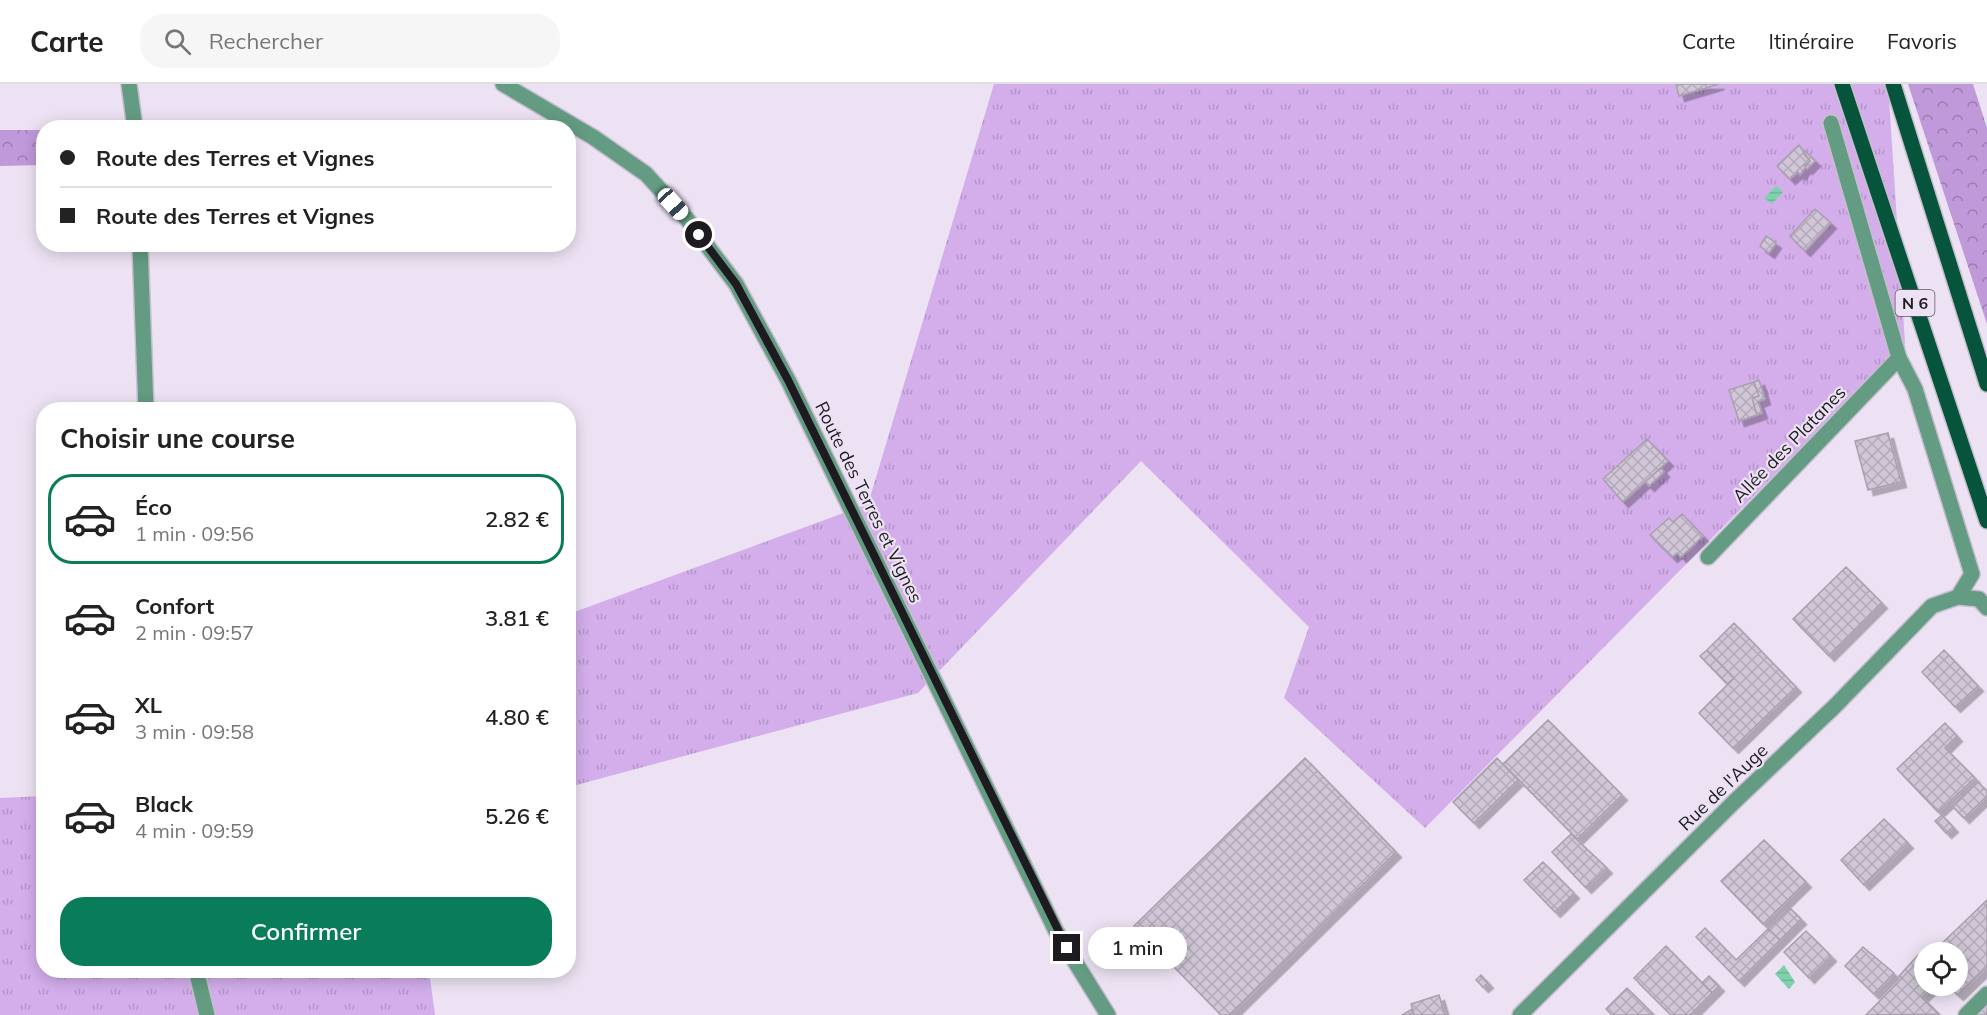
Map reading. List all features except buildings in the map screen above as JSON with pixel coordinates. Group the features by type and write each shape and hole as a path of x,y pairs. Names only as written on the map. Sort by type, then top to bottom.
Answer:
{"main road":[{"name":"N 6","path":"1842,84 1987,521"},
{"name":"N 6","path":"1893,84 1987,384"}],"street":[{"path":"129,84 134,120"},
{"name":"Route des Terres et Vignes","path":"503,84 564,120"},
{"path":"1831,123 1899,358 1915,389 1972,574 1958,597 1979,599 1987,608"},
{"name":"Route des Terres et Vignes","path":"576,127 646,174 687,219 736,284 793,391 1056,931 1108,1015"},
{"path":"140,252 146,402"},
{"name":"Allée des Platanes","path":"1708,557 1899,358"},
{"name":"Rue de l'Auge","path":"1520,1015 1734,802 1835,706 1903,633 1932,606 1958,597"},
{"path":"198,978 207,1015"},
{"path":"1966,1015 1987,994"}],"green space":[{"path":"994,84 1888,84 1905,343 1425,828 1284,698 1309,627 1141,461 918,693 576,785 576,611 868,504"},
{"path":"1908,84 1973,84 1987,128 1987,324"},
{"path":"0,130 36,130 36,165 0,166"},
{"path":"36,796 36,978 430,978 435,1015 0,1015 0,798"}],"shaded area":[{"path":"1776,186 1783,192 1772,204 1764,198"},
{"path":"1784,965 1795,982 1789,989 1775,974"}],"route":[{"path":"699,235 736,284 788,380 1056,931 1067,948"}]}
